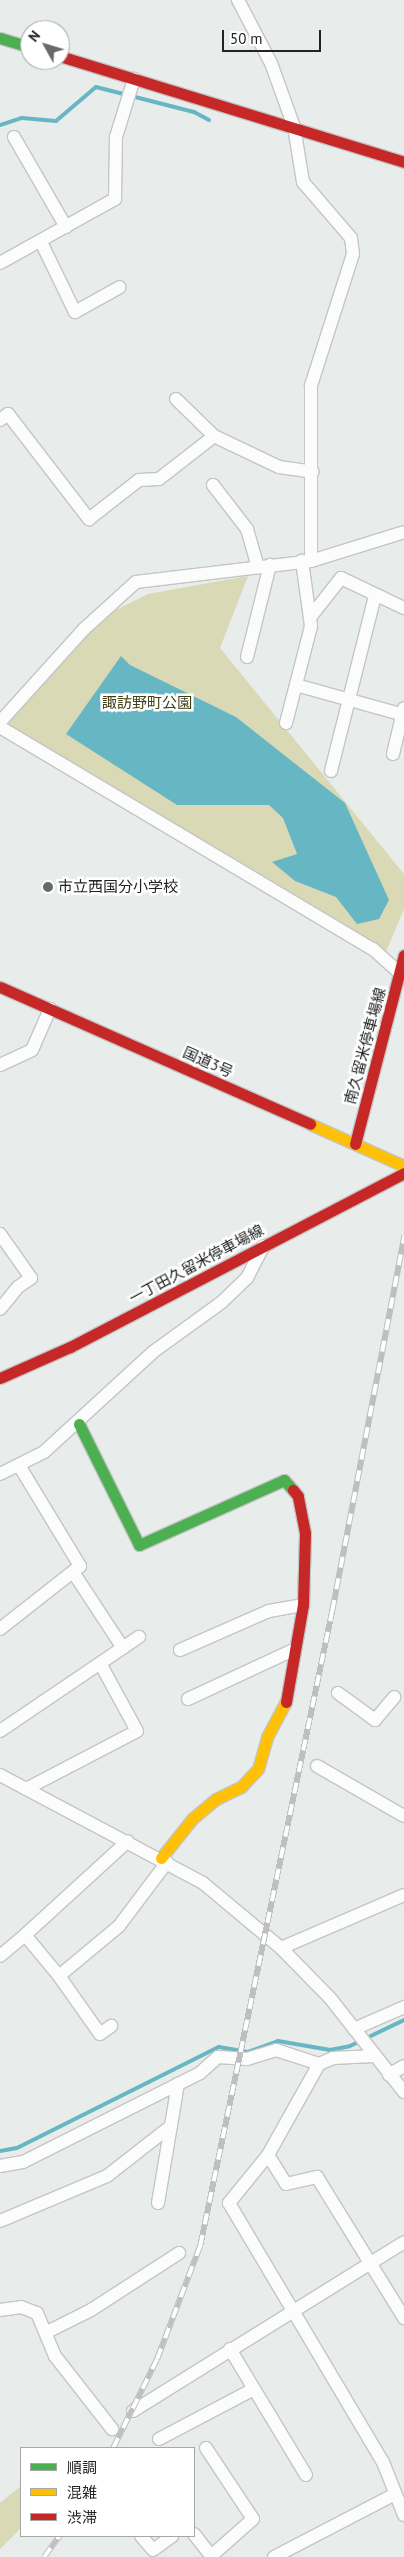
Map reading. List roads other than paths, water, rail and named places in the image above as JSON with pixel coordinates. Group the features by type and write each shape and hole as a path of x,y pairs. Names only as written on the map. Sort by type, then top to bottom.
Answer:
{"main road":[{"path":"0,38 20,44"},
{"path":"70,59 404,162"},
{"name":"南久留米停車場線","path":"355,1144 404,955"},
{"name":"国道3号","path":"0,987 404,1166"},
{"name":"一丁田久留米停車場線","path":"0,1378 70,1347 404,1173"},
{"path":"79,1424 139,1545 284,1480 298,1496 305,1533 303,1605 286,1703 267,1737 258,1769 241,1787 216,1799 192,1819 164,1860"}],"street":[{"path":"238,0 271,63 294,127 303,182 351,238 353,254 311,386 313,472 307,561 312,615 286,723"},
{"path":"0,263 41,242 115,199 116,137 134,79"},
{"path":"14,136 66,227"},
{"path":"41,242 75,312 120,287"},
{"path":"176,399 214,436 279,467 313,472"},
{"path":"0,420 8,414 89,519 139,480 159,479 214,436"},
{"path":"213,485 247,529 264,566 247,657"},
{"path":"0,722 84,629 136,582 307,561 404,532"},
{"path":"312,615 341,578 375,596 404,608"},
{"path":"331,771 375,596"},
{"path":"296,685 404,713 393,754"},
{"path":"0,727 373,949 400,973"},
{"path":"0,1065 32,1050 50,1009"},
{"path":"0,1234 31,1278 18,1287 0,1309"},
{"path":"0,1474 20,1467 79,1424 153,1352 222,1302 247,1278 263,1246"},
{"path":"0,1629 80,1566 20,1467"},
{"path":"73,1572 123,1648"},
{"path":"180,1650 268,1611 303,1605"},
{"path":"0,1731 139,1637"},
{"path":"188,1699 295,1649"},
{"path":"26,1789 137,1731 100,1663"},
{"path":"338,1693 375,1720 394,1697"},
{"path":"318,1766 404,1816"},
{"path":"0,1775 164,1860 203,1883 281,1948 330,1998 389,2076 404,2092"},
{"path":"0,1956 26,1935 128,1841"},
{"path":"59,1976 119,1926 164,1860"},
{"path":"281,1948 404,1895"},
{"path":"26,1935 59,1976 100,2034 111,2026"},
{"path":"354,2029 404,2007"},
{"path":"0,2166 24,2162 178,2084 226,2055 247,2060 276,2050 319,2064"},
{"path":"374,2056 333,2058 319,2064 268,2155 229,2203 383,2462 404,2515"},
{"path":"389,2076 404,2066"},
{"path":"158,2203 178,2084"},
{"path":"0,2221 107,2176 171,2126"},
{"path":"268,2155 286,2184 317,2177 404,2318"},
{"path":"133,2411 404,2242"},
{"path":"47,2332 91,2310 179,2253"},
{"path":"0,2310 21,2307 37,2313 47,2332 55,2356 112,2429"},
{"path":"230,2349 306,2474"},
{"path":"160,2439 254,2389"},
{"path":"195,2535 211,2557 253,2519 206,2448"},
{"path":"274,2557 396,2494"},
{"path":"142,2537 153,2550 171,2537"}],"water":[{"path":"121,656 130,665 236,717 345,803 389,900 379,919 357,924 336,897 295,881 272,862 297,854 283,818 269,805 177,805 66,734"}],"waterway":[{"path":"0,125 22,118 56,121 96,87 194,112 209,120"},
{"path":"0,2151 17,2148 219,2047 248,2052 278,2041 330,2050 350,2046 404,2020"}],"railway":[{"path":"113,2447 157,2359 200,2246 332,1611 404,1236"},
{"path":"44,2557 58,2537"}],"place":[{"name":"市立西国分小学校","path":"48,887"}],"park label":[{"name":"諏訪野町公園","path":"147,703"}]}
